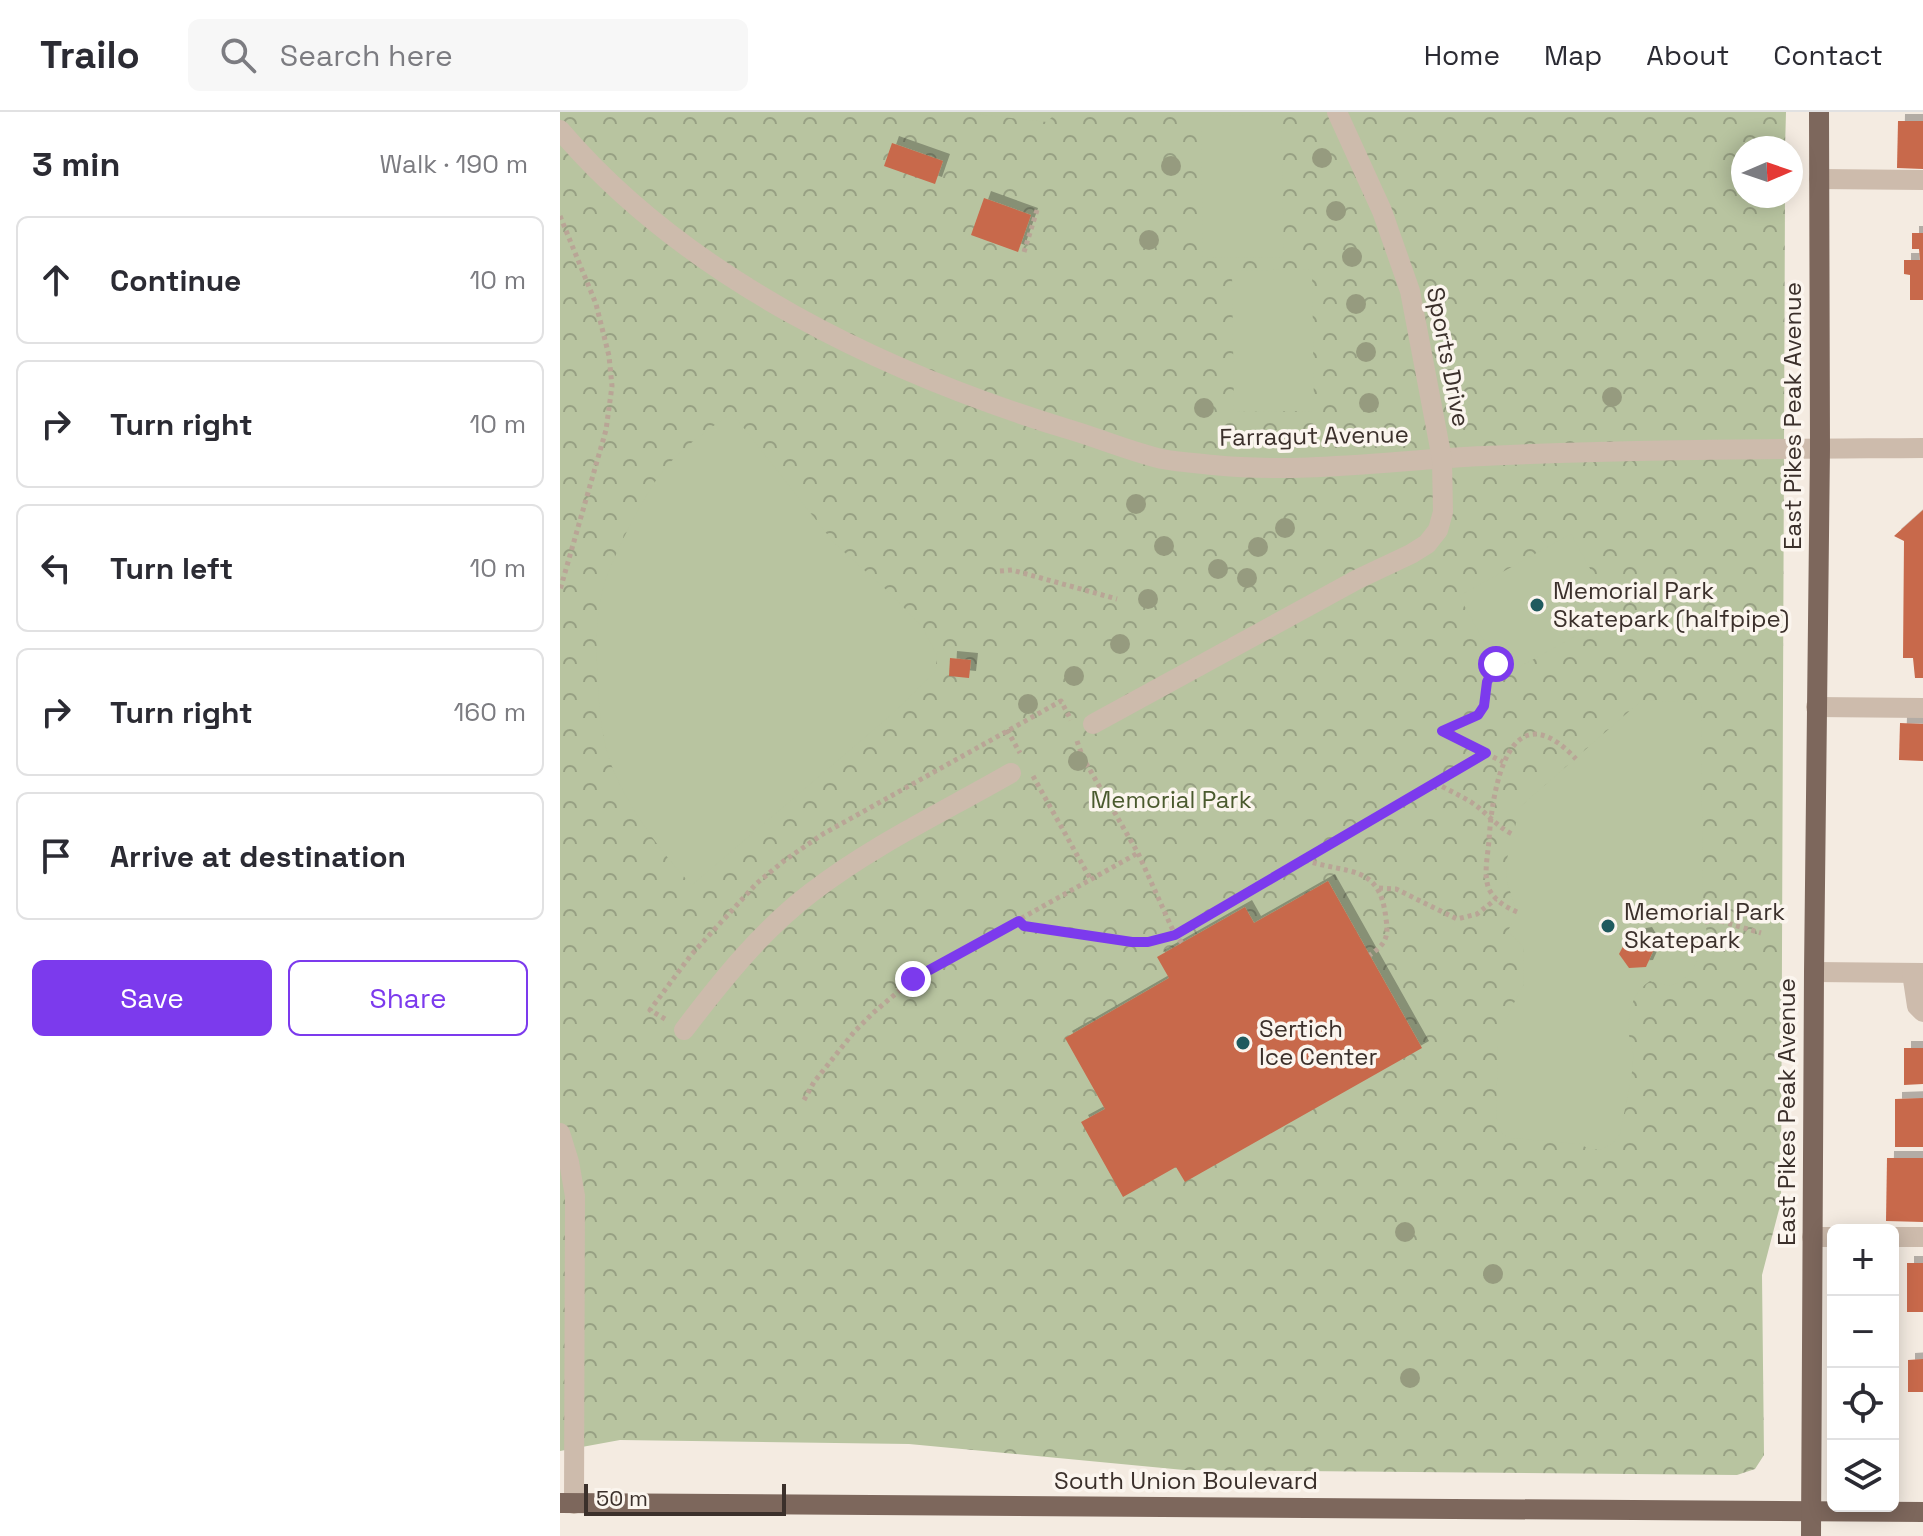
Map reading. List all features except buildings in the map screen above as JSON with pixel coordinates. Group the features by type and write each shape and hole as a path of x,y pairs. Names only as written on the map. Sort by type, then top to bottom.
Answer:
{"main road":[{"name":"East Pikes Peak Avenue","path":"1811,1536 1823,1237 1814,972 1820,448 1819,112"},
{"name":"South Union Boulevard","path":"567,1504 1923,1512"}],"street":[{"name":"Sports Drive","path":"1093,724 1358,579 1411,554 1427,544 1438,530 1443,512 1442,459 1410,291 1382,211 1337,112"},
{"name":"Farragut Avenue","path":"560,130 636,206 735,280 877,356 1012,412 1162,459 1265,468 1481,456 1923,448"},
{"path":"1819,179 1923,180"},
{"path":"1816,707 1923,708"},
{"path":"684,1030 737,963 812,892 871,853 1011,773"},
{"path":"1814,972 1918,973 1917,1006 1923,1012"},
{"path":"560,1133 575,1196 567,1504"},
{"path":"1899,1237 1923,1237"}],"path":[{"path":"1024,252 1037,210"},
{"path":"560,216 596,304 609,356 612,386 606,430 560,590"},
{"path":"1000,571 1012,570 1117,599"},
{"path":"1496,664 1487,682 1484,706 1478,715 1442,731 1503,762"},
{"path":"1007,730 1091,880"},
{"path":"1517,912 1496,899 1489,890 1486,873 1492,801 1503,762 1512,746 1527,736 1539,735 1555,741 1576,759"},
{"path":"1019,921 1024,926 1132,942 1161,940 1175,935 1486,753"},
{"path":"1435,783 1470,802 1500,828 1512,834"},
{"path":"804,1100 833,1056 873,1013 913,979 1138,853"},
{"path":"1304,859 1368,877 1379,888 1384,901 1388,936 1383,945 1370,955"},
{"path":"1379,888 1396,889 1457,919 1477,914 1496,899"},
{"path":"1705,922 1717,920 1761,933"}],"green space":[{"name":"Memorial Park","path":"560,112 1786,112 1785,136 1731,136 1731,208 1785,208 1781,1202 1762,1275 1764,1455 1755,1469 1737,1475 1184,1470 909,1444 620,1440 560,1451"},
{"path":"956,112 1057,112 1047,122"},
{"path":"1281,115 1284,257 1203,258 1201,116"},
{"path":"1312,269 1314,411 1234,412 1232,271"},
{"path":"732,413 834,543 892,595 922,627 937,655 935,672 891,715 692,885 641,821 612,765 599,706 598,624 608,573 652,487 684,449"},
{"name":"Memorial Park Skatepark (halfpipe)","path":"1571,534 1615,614 1503,676 1459,596"},
{"name":"Memorial Park Skatepark","path":"1642,700 1701,703 1703,914 1708,937 1692,972 1669,986 1650,981 1635,998 1629,1027 1632,1072 1620,1134 1613,1143 1591,1150 1580,1144 1511,1138 1503,1135 1496,1117 1498,1046 1504,1022 1524,984 1523,947 1508,931 1517,912 1507,882 1506,863 1520,807"}],"place":[{"name":"Memorial Park Skatepark (halfpipe)","path":"1537,605"},
{"name":"Memorial Park Skatepark","path":"1608,926"},
{"name":"Sertich Ice Center","path":"1243,1043"}],"route":[{"path":"913,979 1019,921 1024,926 1132,942 1161,940 1175,935 1486,753 1442,731 1478,715 1484,706 1490,672 1496,664"}]}
